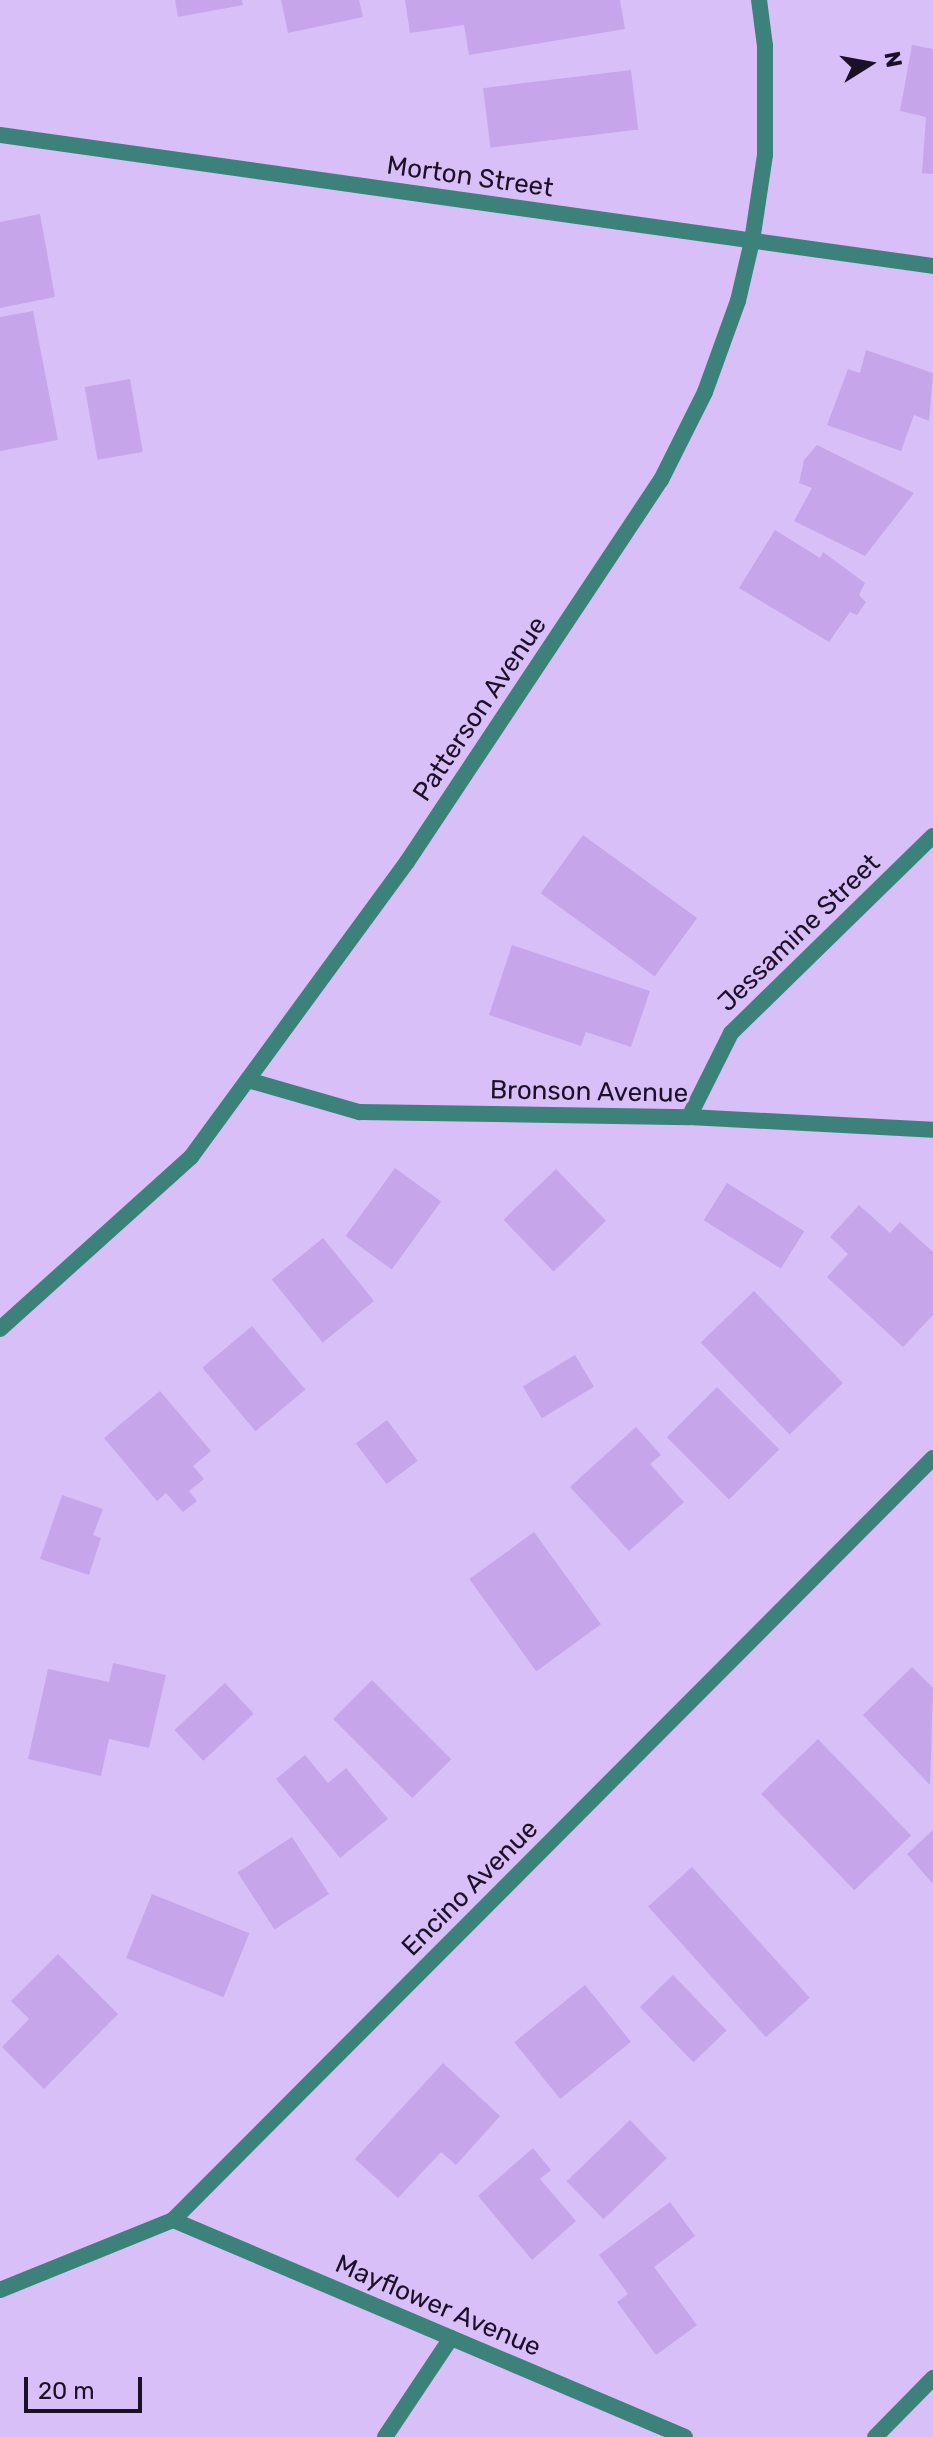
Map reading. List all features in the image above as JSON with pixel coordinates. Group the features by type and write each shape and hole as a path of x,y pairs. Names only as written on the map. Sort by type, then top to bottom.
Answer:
{"street":[{"name":"Patterson Avenue","path":"0,1329 191,1157 407,862 661,480 705,392 738,301 752,241 765,155 765,46 759,0"},
{"name":"Morton Street","path":"0,135 933,266"},
{"name":"Jessamine Street","path":"689,1117 731,1033 933,836"},
{"name":"Bronson Avenue","path":"248,1080 359,1112 689,1117 933,1130"},
{"name":"Encino Avenue","path":"0,2290 173,2220 933,1458"},
{"name":"Mayflower Avenue","path":"173,2220 685,2437"},
{"path":"385,2437 451,2338"},
{"path":"875,2437 933,2378"}],"building":[{"path":"175,0 242,0 243,5 178,17"},
{"path":"281,0 359,0 363,17 288,33"},
{"path":"405,0 620,0 625,29 469,55 464,25 410,33"},
{"path":"912,45 933,49 933,174 922,173 926,117 900,111"},
{"path":"631,70 638,130 490,148 483,88"},
{"path":"40,214 55,297 0,308 0,222"},
{"path":"33,311 58,440 0,451 0,317"},
{"path":"866,350 933,373 929,421 914,415 901,451 827,425 848,369 860,373"},
{"path":"130,379 143,452 98,460 85,387"},
{"path":"817,445 914,493 865,556 794,521 812,488 799,483 804,460"},
{"path":"775,530 820,558 823,552 865,583 859,595 866,602 857,615 850,612 829,642 739,588"},
{"path":"583,835 697,918 655,976 541,893"},
{"path":"512,945 650,991 631,1047 586,1032 581,1046 489,1015"},
{"path":"395,1168 441,1202 392,1269 346,1236"},
{"path":"556,1169 606,1221 554,1272 503,1220"},
{"path":"727,1183 804,1231 781,1269 704,1220"},
{"path":"859,1205 890,1233 900,1222 933,1252 933,1315 903,1347 827,1277 848,1254 830,1237"},
{"path":"323,1238 374,1301 323,1342 272,1280"},
{"path":"754,1291 843,1383 790,1434 701,1342"},
{"path":"252,1326 305,1390 256,1431 202,1368"},
{"path":"575,1355 594,1387 542,1418 523,1386"},
{"path":"717,1387 779,1449 729,1499 667,1437"},
{"path":"160,1391 211,1451 193,1466 204,1479 189,1491 197,1501 183,1512 166,1493 157,1501 104,1438"},
{"path":"387,1420 418,1461 387,1484 356,1443"},
{"path":"636,1427 661,1455 650,1464 684,1502 629,1551 570,1487"},
{"path":"62,1495 103,1509 93,1535 101,1538 89,1575 40,1559"},
{"path":"534,1532 601,1624 536,1671 469,1579"},
{"path":"113,1663 166,1675 149,1748 109,1739 101,1776 28,1759 48,1669 109,1682"},
{"path":"912,1667 933,1688 930,1785 863,1715"},
{"path":"372,1680 451,1759 412,1798 333,1719"},
{"path":"225,1683 254,1714 203,1761 175,1730"},
{"path":"818,1739 911,1835 854,1890 761,1794"},
{"path":"305,1755 328,1783 346,1768 388,1819 340,1858 276,1779"},
{"path":"933,1830 933,1884 907,1854"},
{"path":"292,1837 329,1894 275,1929 237,1872"},
{"path":"692,1867 810,1998 766,2037 648,1906"},
{"path":"152,1894 249,1933 224,1997 126,1958"},
{"path":"58,1954 118,2014 44,2089 2,2047 29,2019 11,2001"},
{"path":"673,1975 726,2030 693,2062 640,2007"},
{"path":"585,1985 631,2042 560,2099 514,2042"},
{"path":"443,2063 500,2116 456,2165 441,2152 398,2198 355,2159"},
{"path":"630,2120 667,2158 604,2219 567,2181"},
{"path":"533,2148 551,2170 540,2179 576,2221 532,2260 478,2196"},
{"path":"670,2202 695,2236 654,2267 697,2325 656,2355 617,2302 628,2294 599,2255"}]}
